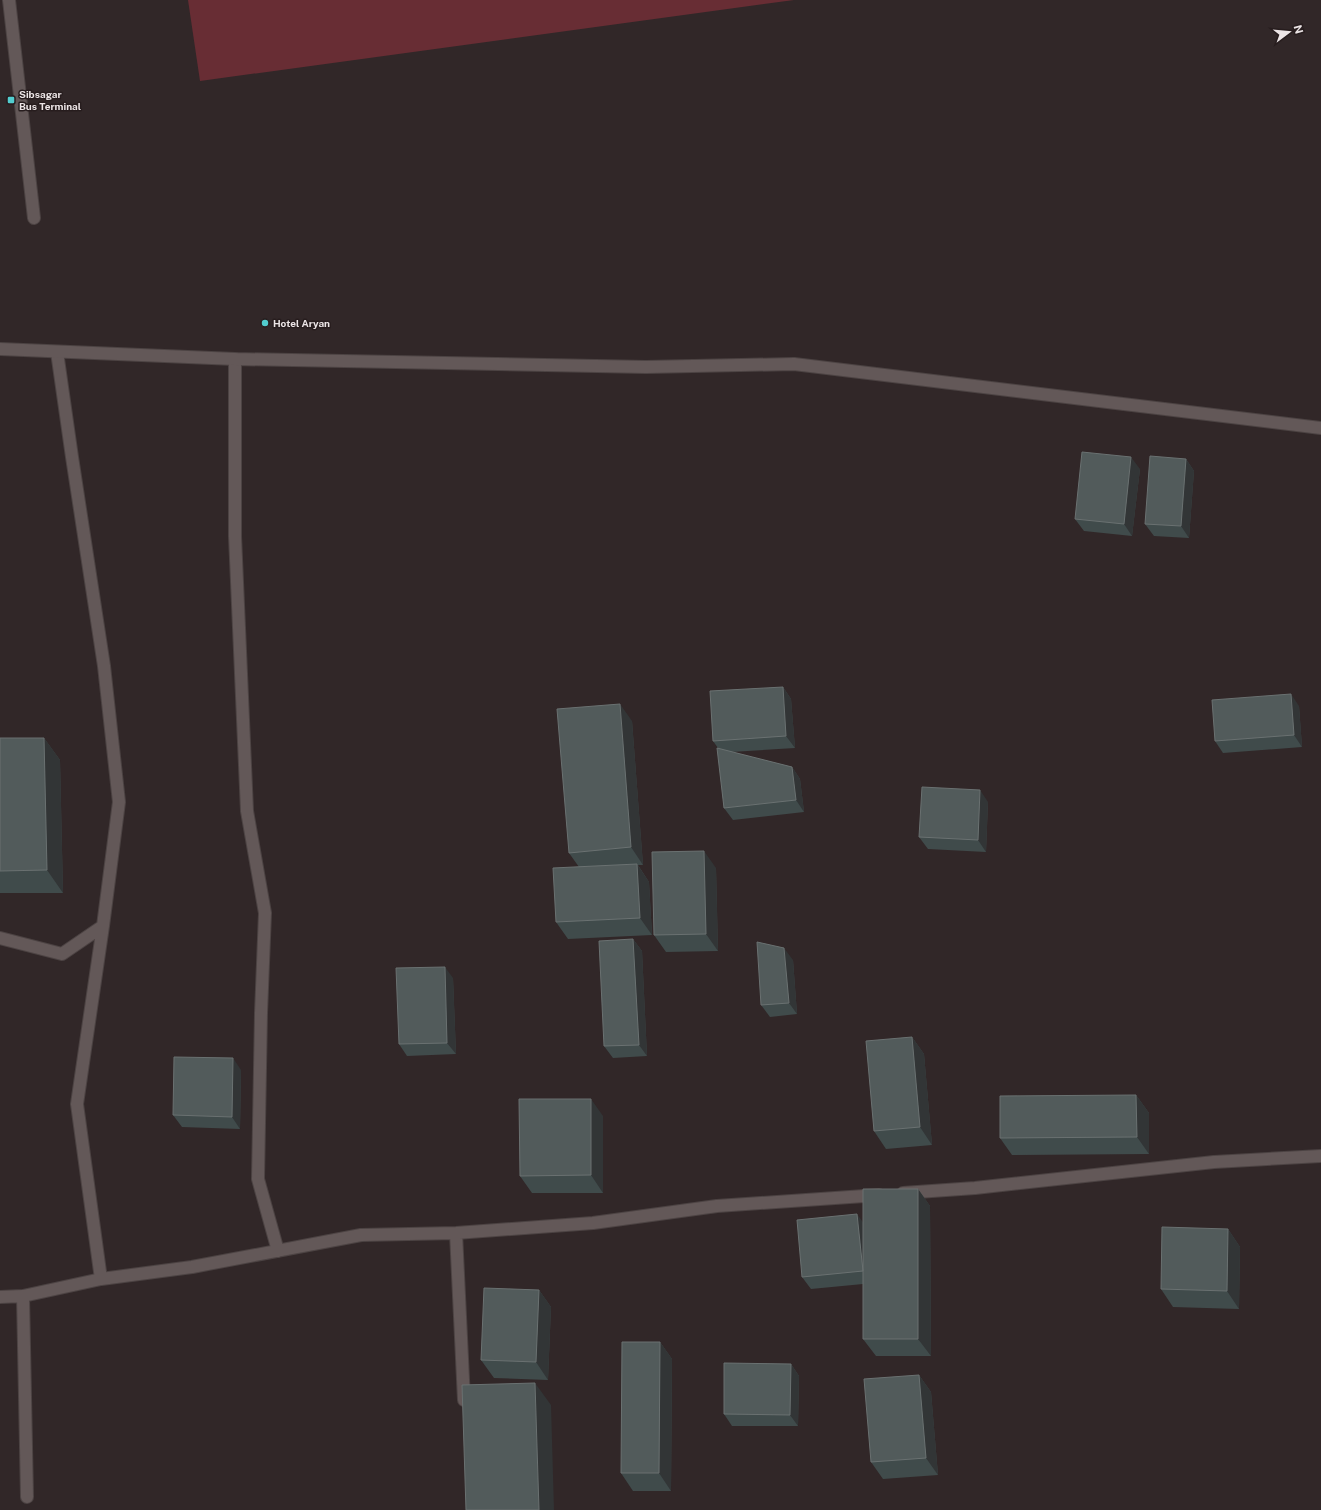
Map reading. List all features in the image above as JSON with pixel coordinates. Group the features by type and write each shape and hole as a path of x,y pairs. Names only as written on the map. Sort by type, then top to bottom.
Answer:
{"street":[{"path":"9,0 34,218"},
{"path":"0,349 234,359 646,367 794,364 1321,428"},
{"path":"57,352 104,666 119,802 103,926 77,1104 101,1279"},
{"path":"234,359 235,536 247,812 266,914 261,1013 258,1179 278,1251"},
{"path":"0,938 62,954 103,926"},
{"path":"0,1297 24,1296 101,1279 192,1267 361,1235 456,1233 593,1223 717,1206 975,1188 1214,1162 1321,1156"},
{"path":"456,1233 464,1415"},
{"path":"24,1296 27,1497"}],"shaded area":[{"path":"188,0 794,0 200,81"}],"building":[{"path":"1082,452 1131,457 1124,524 1075,519"},
{"path":"1150,456 1186,459 1181,526 1145,524"},
{"path":"783,687 786,736 713,741 710,691"},
{"path":"1291,694 1294,735 1215,741 1212,700"},
{"path":"620,704 631,847 569,853 557,709"},
{"path":"0,738 44,738 47,870 0,871"},
{"path":"717,748 792,767 796,800 724,808"},
{"path":"922,787 980,790 978,840 919,837"},
{"path":"704,851 706,934 654,935 652,852"},
{"path":"637,864 640,918 556,922 553,868"},
{"path":"633,939 639,1045 604,1046 599,941"},
{"path":"757,942 784,948 789,1003 761,1005"},
{"path":"445,967 447,1043 399,1044 396,968"},
{"path":"912,1037 920,1127 874,1131 866,1041"},
{"path":"174,1057 233,1058 232,1117 173,1115"},
{"path":"1136,1095 1137,1137 1000,1138 1000,1096"},
{"path":"519,1099 591,1099 591,1175 520,1176"},
{"path":"863,1189 918,1189 918,1339 863,1339"},
{"path":"857,1214 863,1271 802,1277 797,1220"},
{"path":"1162,1227 1228,1229 1227,1291 1161,1289"},
{"path":"484,1288 539,1290 536,1362 481,1360"},
{"path":"622,1342 660,1342 659,1473 621,1473"},
{"path":"724,1363 791,1364 790,1415 724,1414"},
{"path":"919,1375 926,1458 871,1462 864,1379"},
{"path":"535,1383 539,1510 466,1510 462,1385"}],"place":[{"name":"Sibsagar Bus Terminal","path":"11,100"},
{"name":"Hotel Aryan","path":"265,323"}]}
